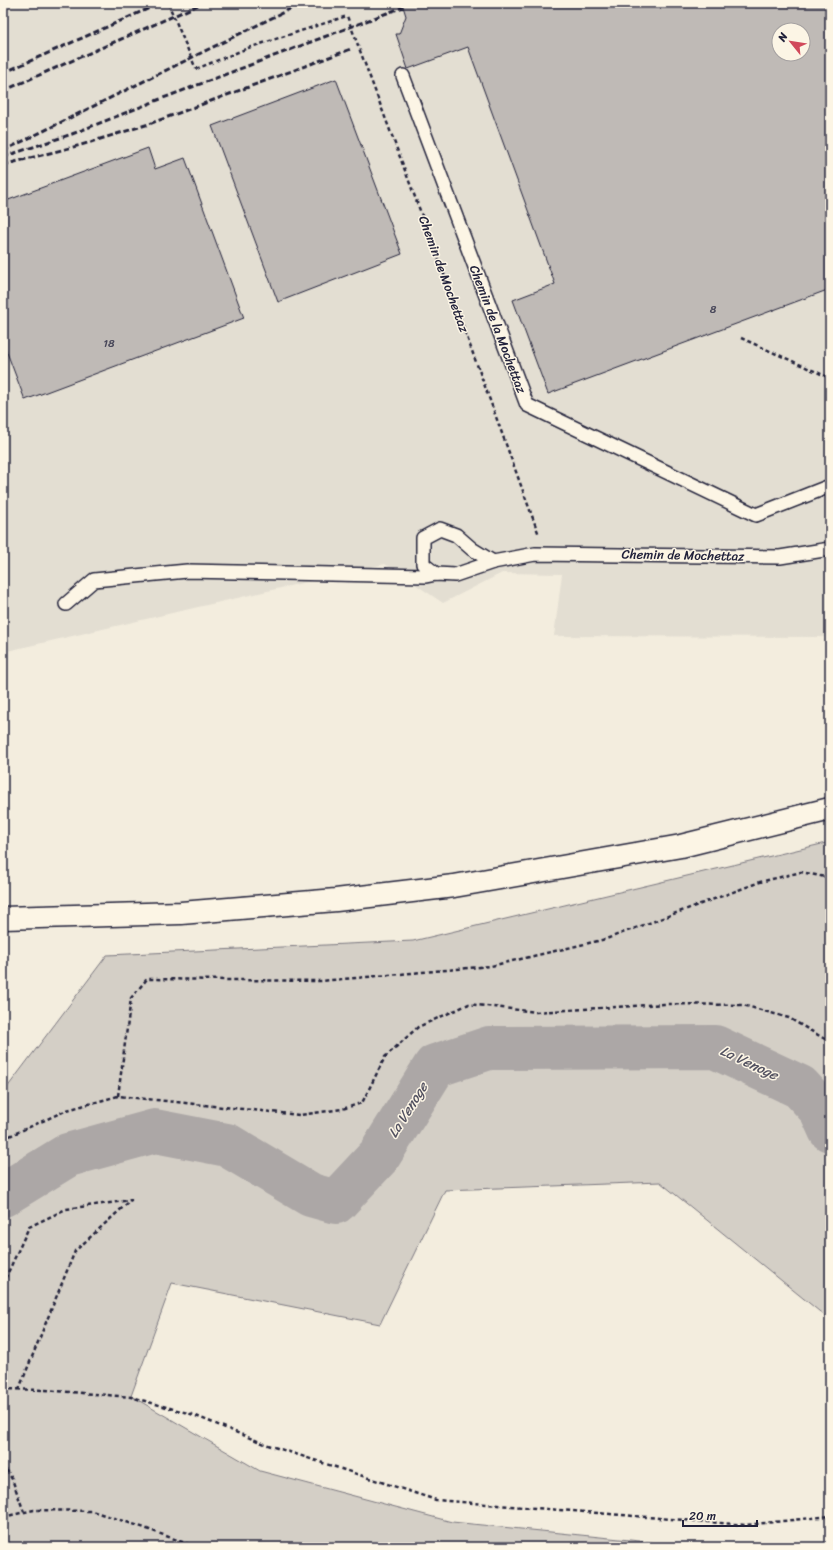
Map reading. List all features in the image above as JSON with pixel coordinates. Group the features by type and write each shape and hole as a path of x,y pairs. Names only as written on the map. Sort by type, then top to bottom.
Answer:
{"main road":[{"path":"3,918 181,913 336,900 454,886 681,846 830,809"}],"lane":[{"name":"Chemin de la Mochettaz","path":"403,76 527,405 756,515 830,486"},
{"path":"436,574 423,564 422,538 440,529 456,535 472,549 493,562"},
{"name":"Chemin de Mochettaz","path":"66,604 94,580 186,571 426,576 436,574 455,575 493,562 535,554 780,556 830,549"}],"path":[{"name":"Chemin de Mochettaz","path":"168,3 196,69 248,48 347,16 446,277 540,537"},
{"path":"741,338 830,378"},
{"path":"118,1096 131,998 147,979 321,981 491,966 606,939 760,882 801,872 830,878"},
{"path":"3,1139 67,1110 118,1096 300,1115 342,1109 362,1103 385,1057 418,1027 470,1004 536,1012 664,1004 743,1005 790,1018 830,1042"},
{"path":"3,1285 29,1227 66,1209 130,1200 75,1251 19,1389"},
{"path":"3,1389 45,1390 131,1397 191,1414 265,1444 436,1500 746,1525 830,1516"},
{"path":"3,1464 12,1479 24,1512"},
{"path":"3,1517 34,1510 92,1511 196,1547"}],"shaded area":[{"path":"15,3 830,3 830,637 554,636 562,574 502,573 443,603 385,564 3,652 3,8"},
{"path":"830,643 830,702 823,696"},
{"path":"830,842 830,1320 660,1182 445,1190 380,1324 172,1283 131,1396 260,1471 452,1522 679,1545 678,1547 3,1547 3,1093 107,955 413,941"}],"building":[{"path":"402,3 830,3 830,289 548,394 513,300 555,284 468,47 408,69 396,34 399,34 406,16"},
{"path":"336,79 402,254 278,302 212,126"},
{"path":"148,148 155,169 185,158 244,318 25,400 3,342 3,202"}],"waterway":[{"name":"La Venoge","path":"3,1195 68,1155 155,1131 227,1145 311,1195 336,1202 379,1156 435,1066 489,1048 715,1047 800,1087 821,1110 830,1130"}],"railway":[{"path":"3,73 161,3"},
{"path":"3,91 203,3"},
{"path":"3,151 302,3"},
{"path":"3,157 72,134 403,7"},
{"path":"3,165 81,145 149,124 351,49"}]}
